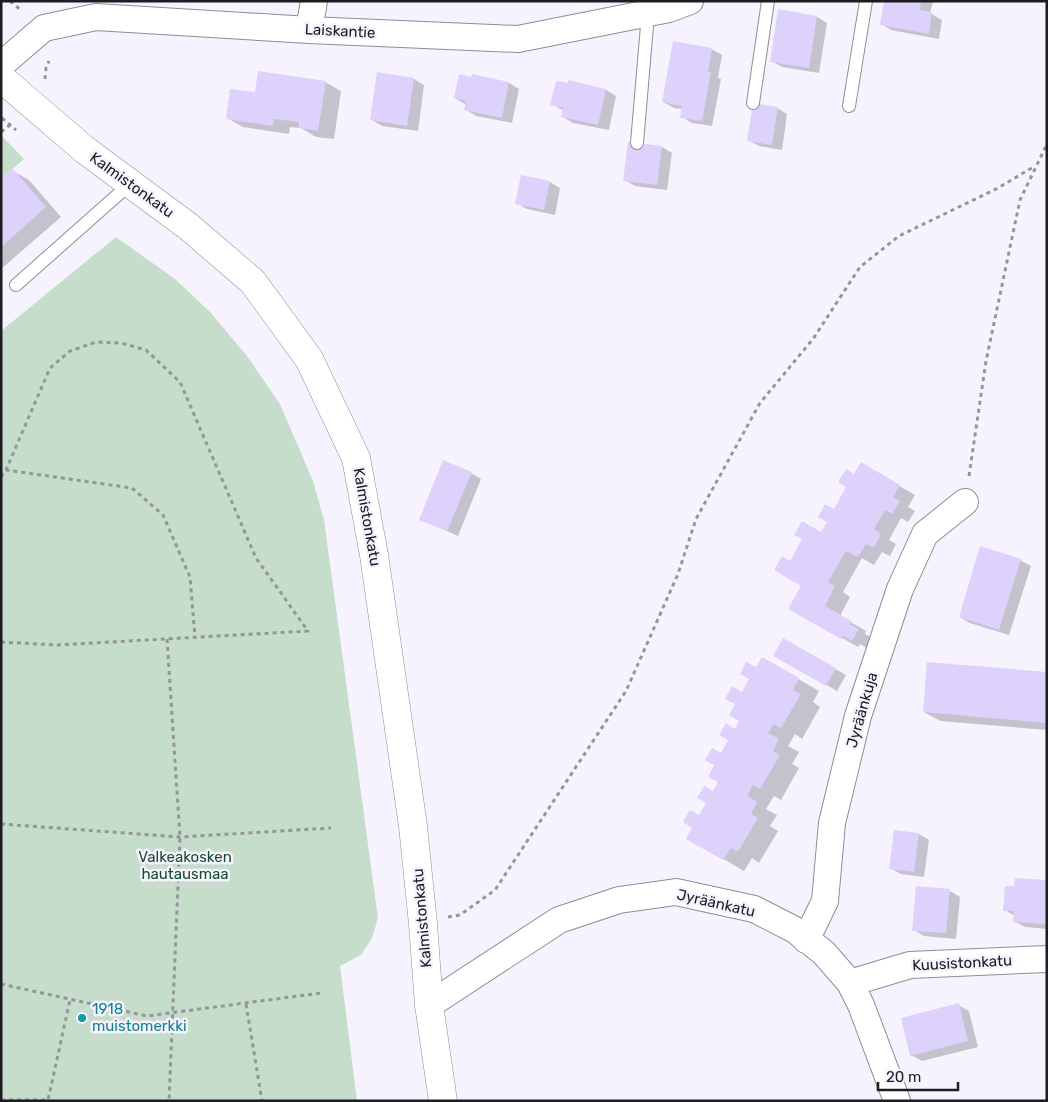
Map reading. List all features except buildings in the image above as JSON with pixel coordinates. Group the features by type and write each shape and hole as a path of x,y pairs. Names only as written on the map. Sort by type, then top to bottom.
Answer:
{"street":[{"path":"309,30 314,1"},
{"name":"Laiskantie","path":"1,65 44,28 96,17 309,30 518,39 648,14 690,1"},
{"name":"Kalmistonkatu","path":"1,78 85,150 189,227 253,282 310,359 356,458 374,555 413,826 429,1005 443,1101"},
{"name":"Jyräänkuja","path":"806,940 825,901 832,823 858,716 900,589 925,534 965,502"},
{"name":"Jyräänkatu","path":"429,1005 559,920 619,900 676,892 754,909 795,930 824,953 850,983 861,1005 897,1101"},
{"name":"Kuusistonkatu","path":"850,983 910,965 1047,959"}],"lane":[{"path":"753,103 768,1"},
{"path":"849,106 866,1"},
{"path":"637,142 648,14"},
{"path":"16,285 130,184"}],"path":[{"path":"1,117 17,130"},
{"path":"1,132 10,125"},
{"path":"965,502 986,362 1020,200 1047,144"},
{"path":"423,924 460,914 495,890 626,691 678,574 696,519 760,403 813,339 860,267 899,236 998,188 1035,166"},
{"path":"1,477 6,470 50,368 70,351 96,342 120,343 146,350 180,382 256,558 308,631 57,645 1,642"},
{"path":"6,470 132,488 163,515 190,577 195,637"},
{"path":"167,639 180,836 169,1101"},
{"path":"1,824 180,836 331,828"},
{"path":"1,984 147,1016 321,993"},
{"path":"1,1100 48,1100 70,1000"},
{"path":"246,1004 262,1101"}],"green space":[{"path":"1,135 24,159 1,179"},
{"name":"Valkeakosken hautausmaa","path":"116,237 175,279 210,312 247,356 280,404 313,481 324,520 378,918 372,938 361,955 340,966 357,1101 1,1101 1,331"}],"place":[{"name":"1918 muistomerkki","path":"82,1018"}]}
